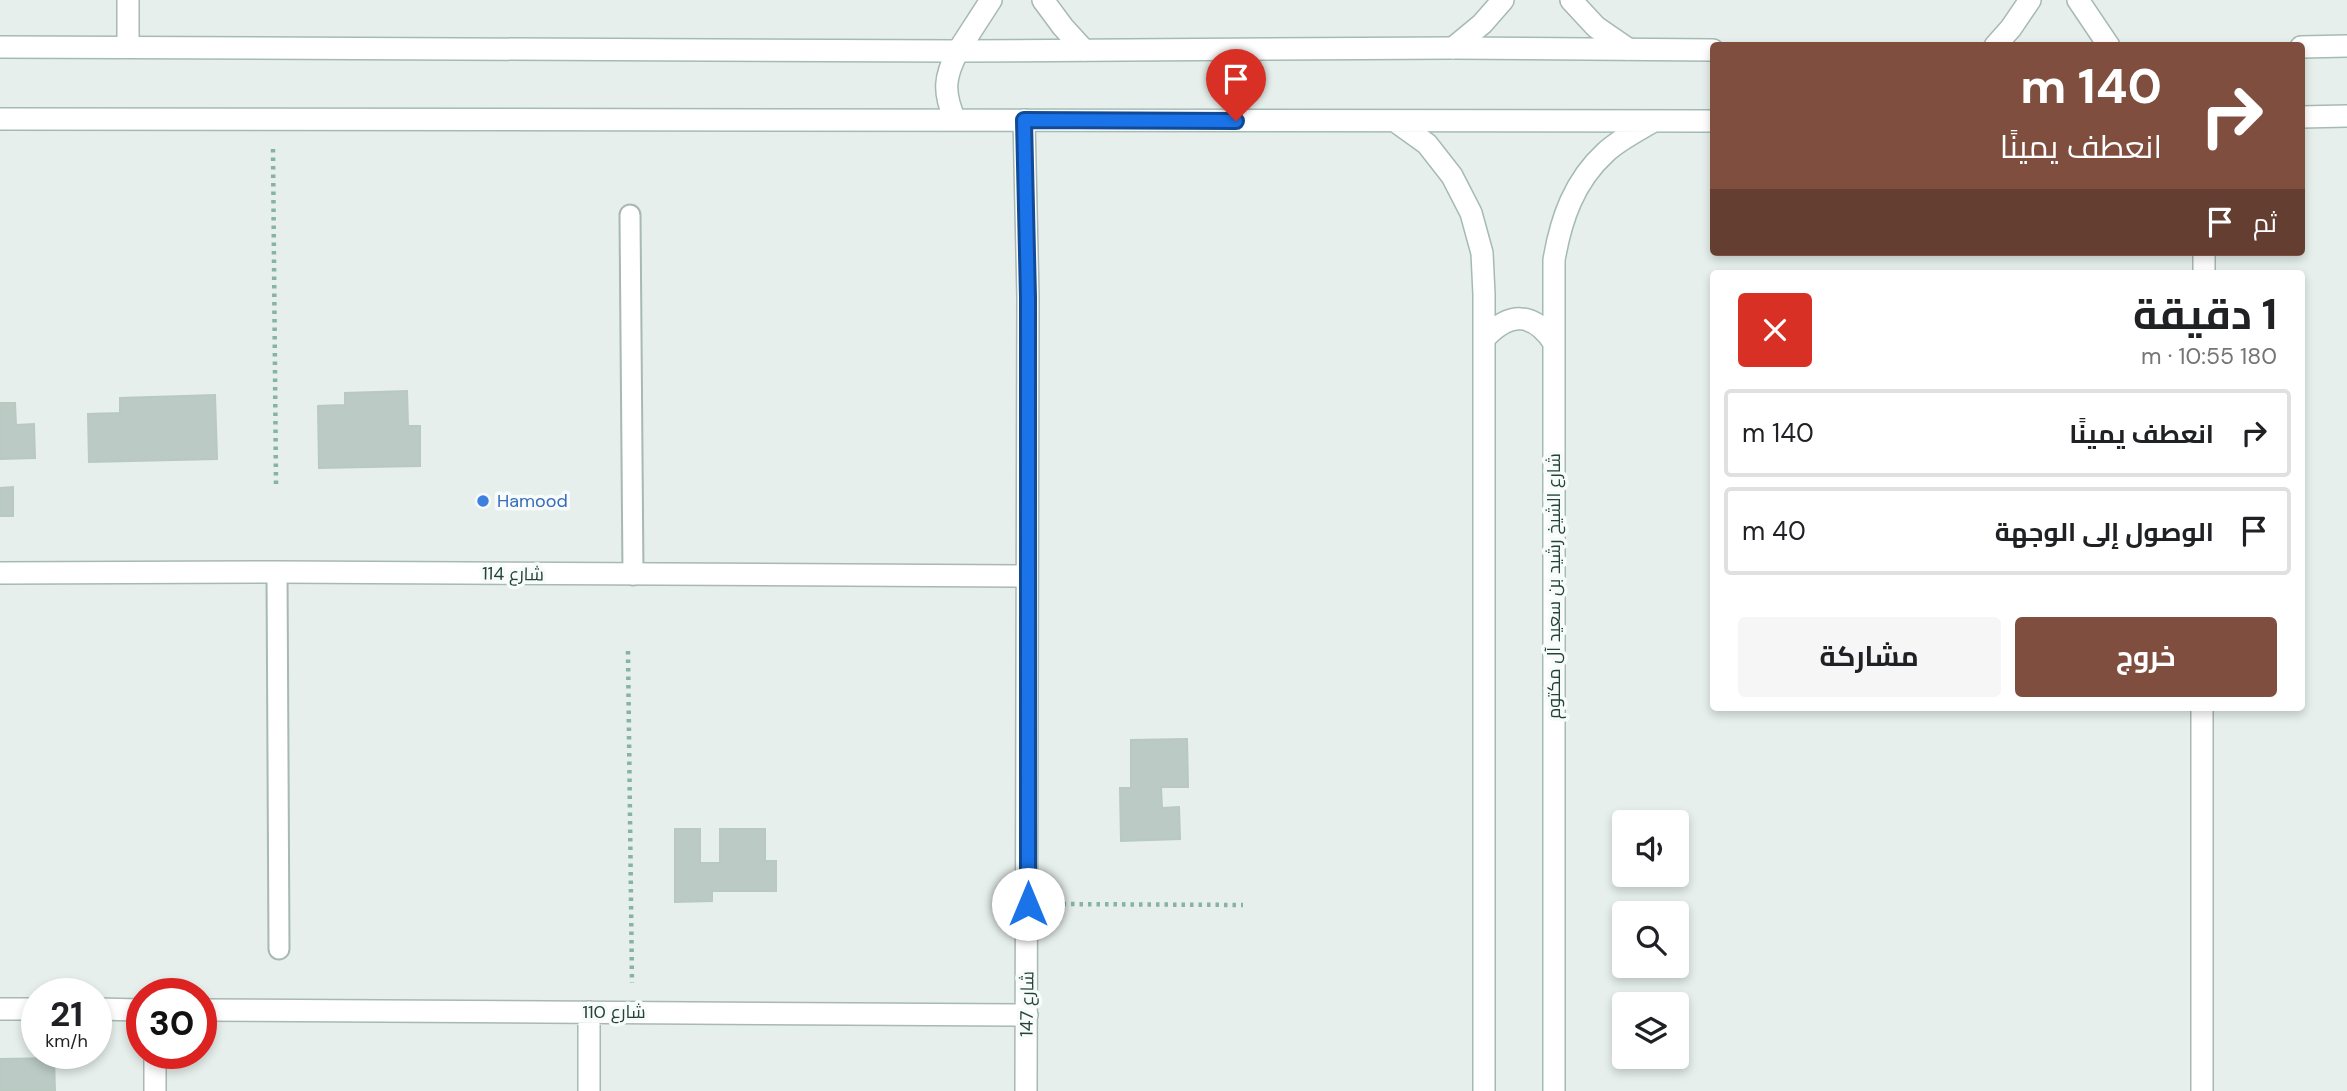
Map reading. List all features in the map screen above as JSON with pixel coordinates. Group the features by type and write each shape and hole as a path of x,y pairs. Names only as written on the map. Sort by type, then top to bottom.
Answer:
{"street":[{"path":"128,0 128,46"},
{"path":"955,120 948,103 946,85 949,67 991,0"},
{"path":"1044,0 1084,50"},
{"path":"1453,48 1503,0"},
{"path":"1572,0 1596,26 1628,49"},
{"path":"1999,42 2030,0"},
{"path":"2078,0 2106,42"},
{"path":"2305,47 2347,46"},
{"path":"0,47 958,51 1453,48 1710,50"},
{"path":"2305,117 2347,116"},
{"path":"0,119 1710,121"},
{"name":"شارع 147","path":"1024,120 1028,298 1026,1091"},
{"path":"1395,121 1427,144 1452,176 1471,213 1482,253 1484,1091"},
{"name":"شارع الشيخ رشيد بن سعيد آل مكتوم","path":"1553,1091 1554,260 1559,229 1570,200 1586,174 1607,150 1653,121"},
{"path":"1484,339 1496,326 1512,318 1530,320 1545,329 1554,343"},
{"name":"شارع 114","path":"0,573 1027,576"},
{"path":"2202,711 2202,1091"},
{"path":"0,1009 21,1009"},
{"name":"شارع 110","path":"217,1010 1027,1015"},
{"path":"589,1012 589,1091"},
{"path":"155,1069 155,1091"}],"lane":[{"path":"630,215 633,575"},
{"path":"277,572 279,949"}],"path":[{"path":"272,120 276,484"},
{"path":"628,651 632,1012"},
{"path":"1028,904 1243,905"}],"building":[{"path":"407,391 408,426 420,426 420,466 319,468 318,406 345,405 345,393"},
{"path":"215,395 217,459 89,462 88,414 120,413 120,398"},
{"path":"0,403 15,403 16,425 34,424 35,458 0,459"},
{"path":"13,487 13,516 0,516 0,488"},
{"path":"1187,739 1188,787 1161,787 1162,808 1179,807 1180,839 1121,841 1120,788 1131,788 1131,740"},
{"path":"675,829 700,829 700,863 720,863 720,829 765,829 765,861 776,861 776,891 712,891 712,901 675,902"},
{"path":"0,1059 21,1059 21,1069 54,1069 55,1091 0,1091"}],"place":[{"name":"Hamood","path":"483,501"}],"route":[{"path":"1028,904 1028,298 1024,120 1236,121"}]}
